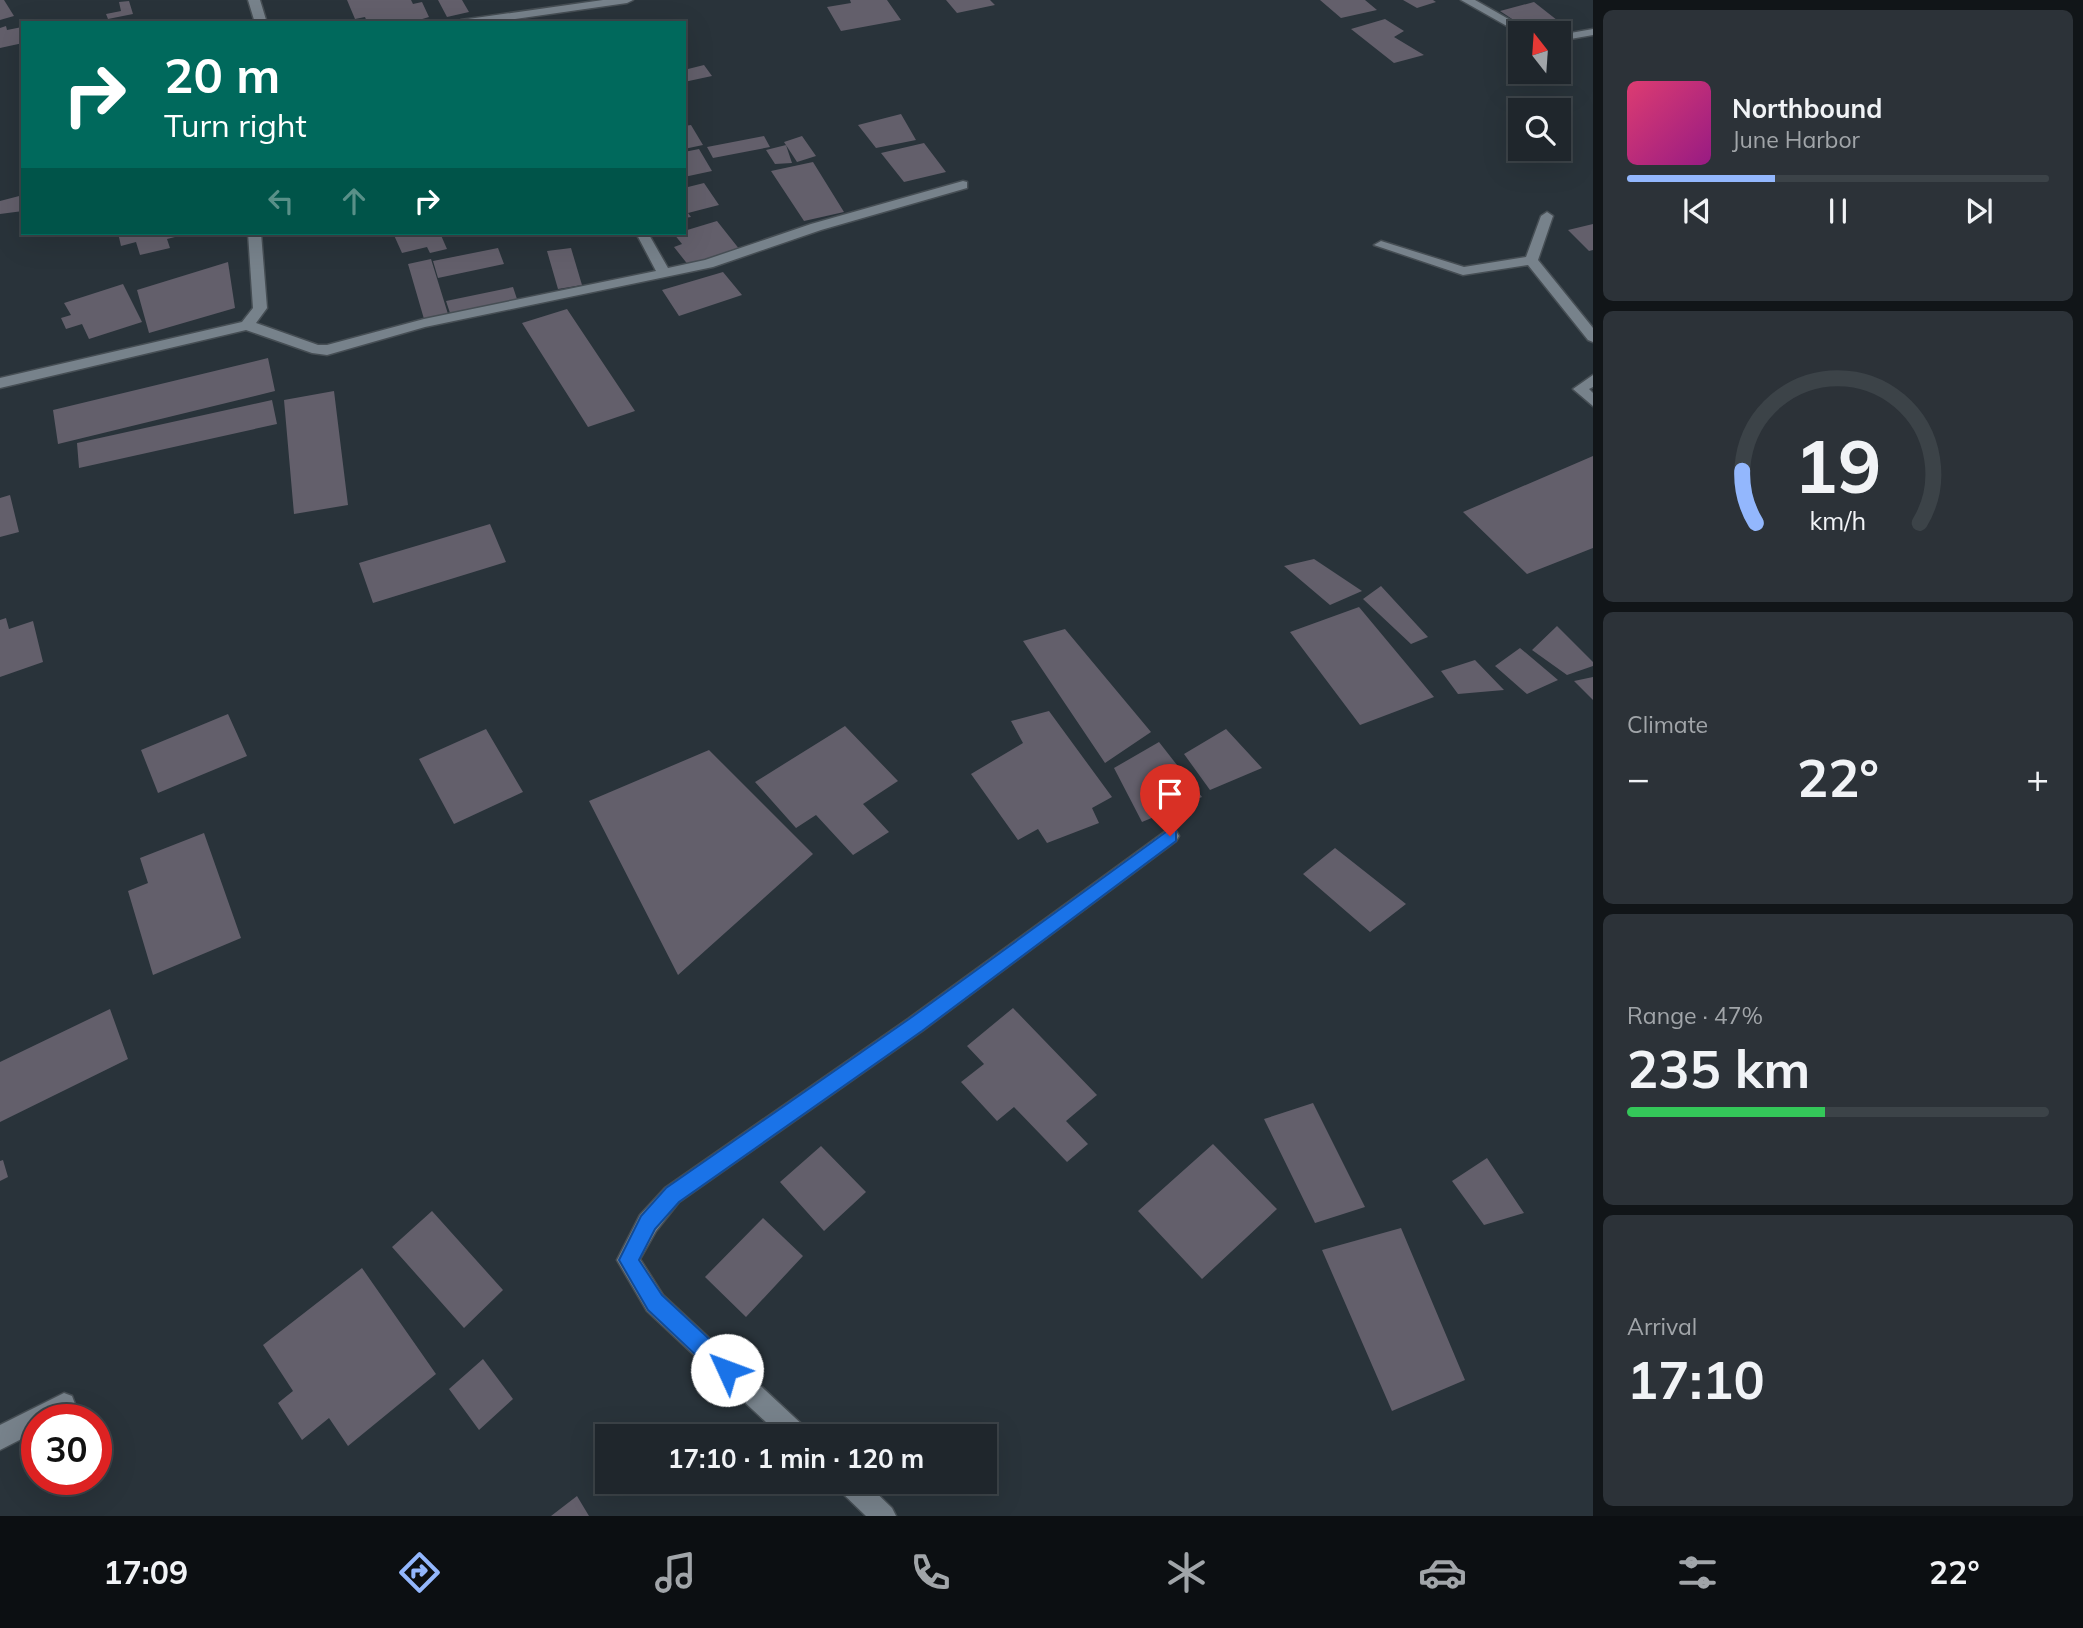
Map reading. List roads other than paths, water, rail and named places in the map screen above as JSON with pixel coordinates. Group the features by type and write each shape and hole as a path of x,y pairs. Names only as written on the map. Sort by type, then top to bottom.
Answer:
{"street":[{"path":"254,0 260,21"},
{"path":"475,21 627,0"},
{"path":"1466,0 1508,23"},
{"path":"1572,36 1593,32"},
{"path":"0,383 247,325 327,351 424,323 730,258 816,227 963,185"},
{"path":"1531,260 1546,216"},
{"path":"247,325 260,308 254,235"},
{"path":"643,235 663,272"},
{"path":"1381,245 1464,271 1531,260"},
{"path":"1531,260 1593,337"},
{"path":"1593,380 1580,389 1593,401"},
{"path":"785,1424 655,1303 628,1260 648,1223 672,1195 915,1025 1170,836"},
{"path":"0,1438 21,1427"},
{"path":"860,1494 884,1516"}]}
